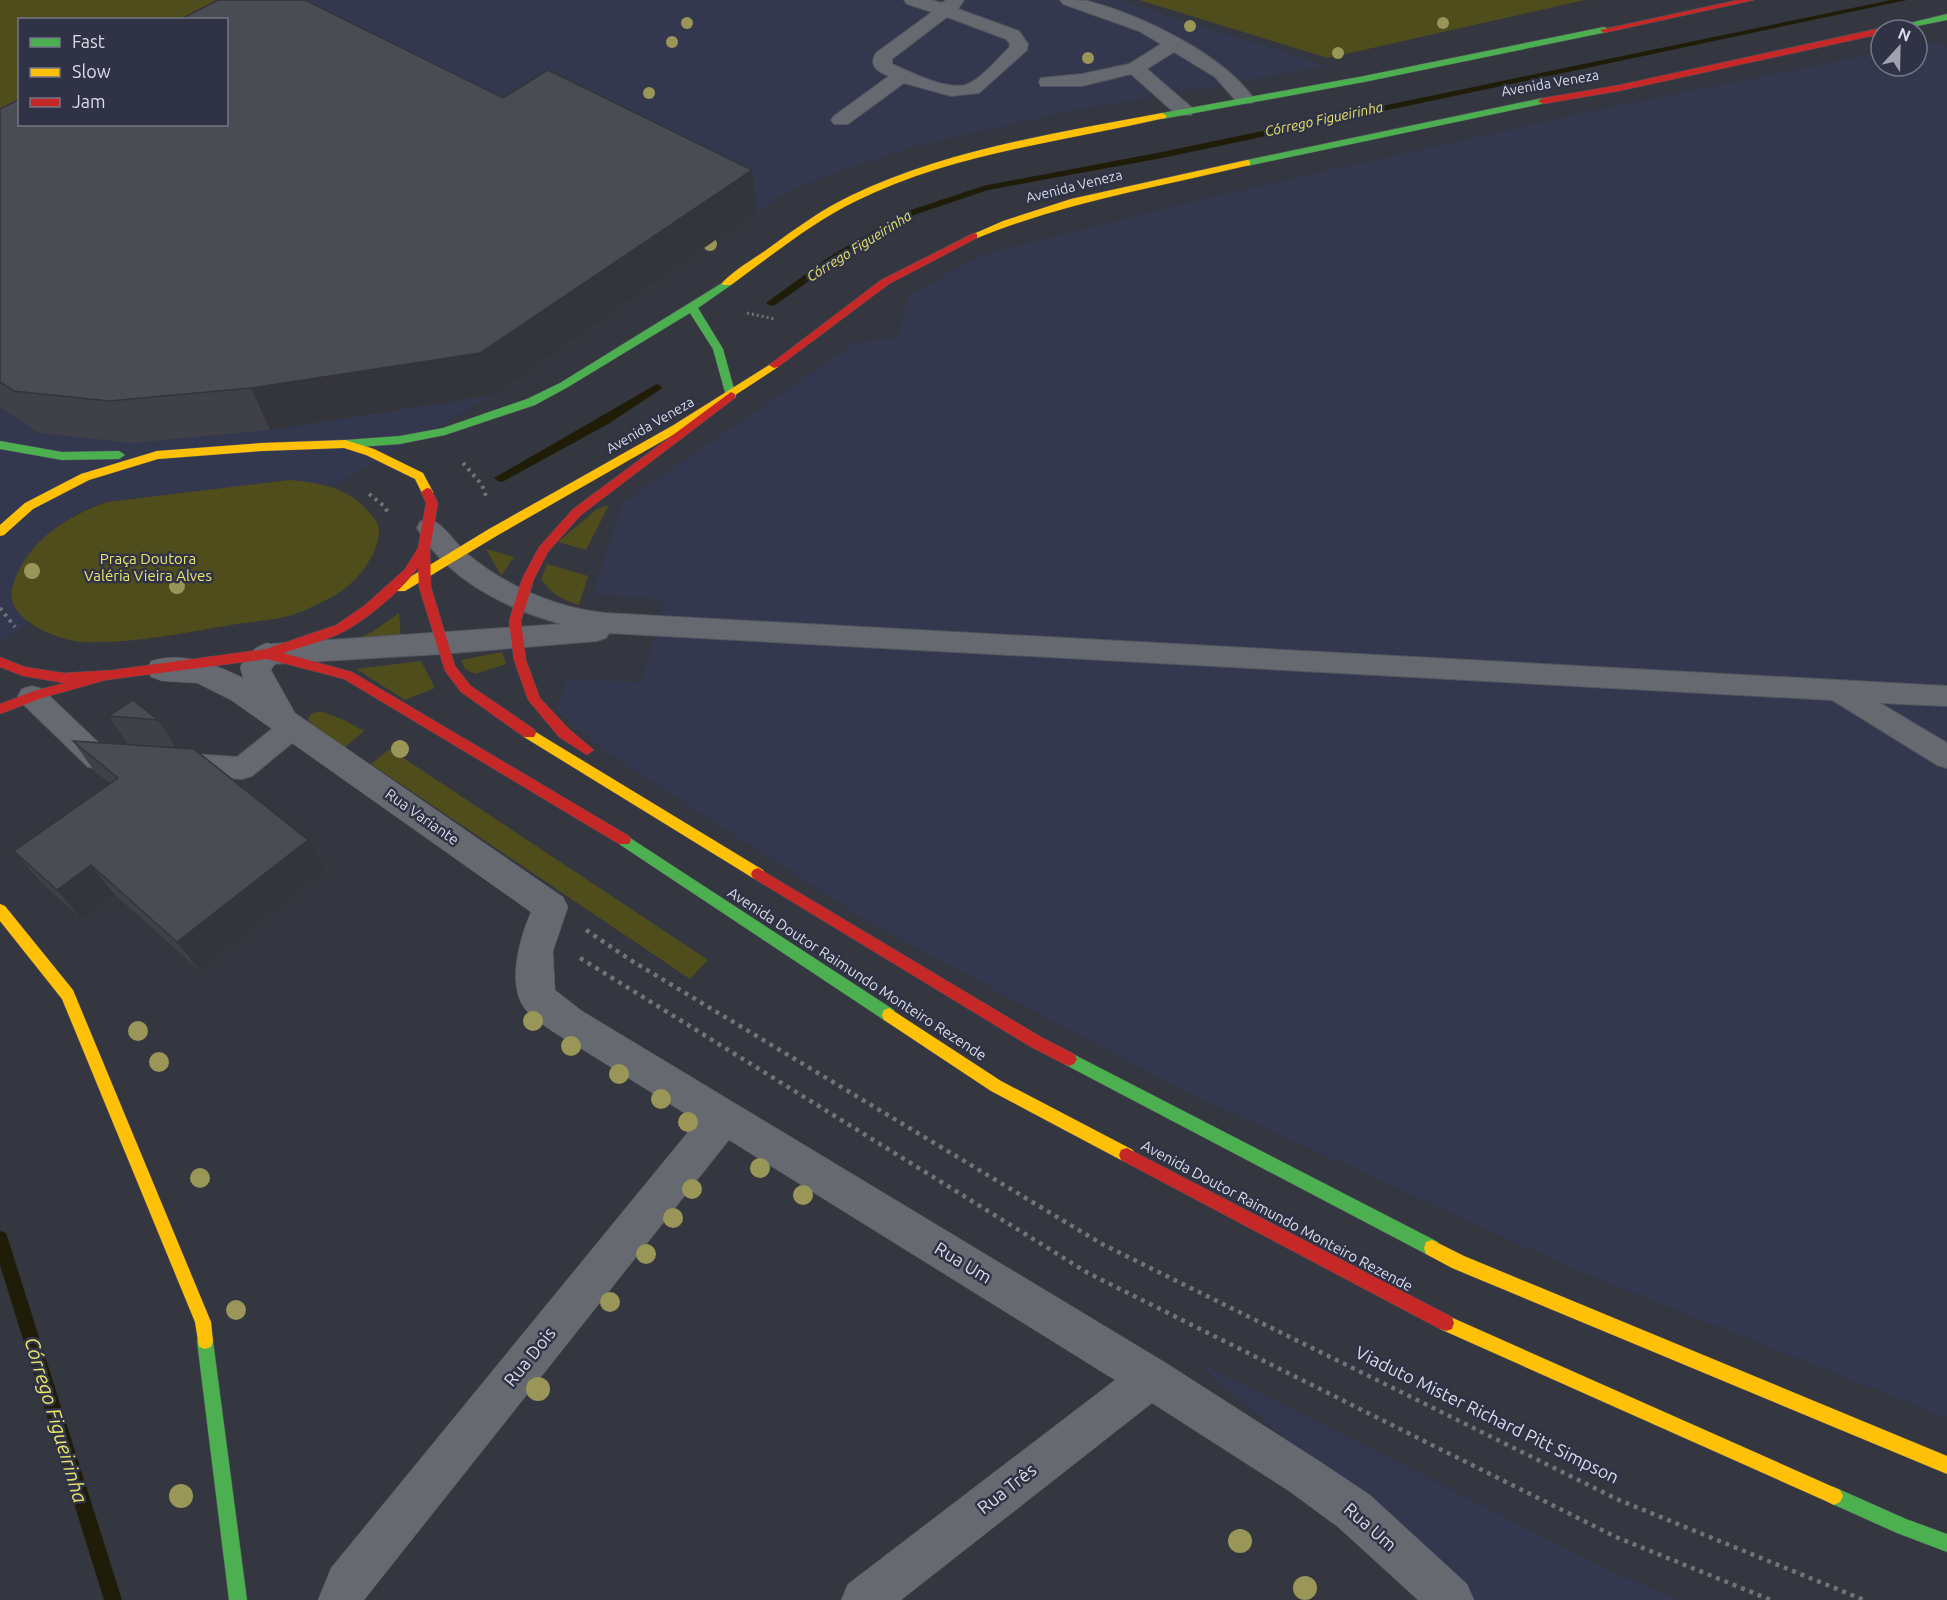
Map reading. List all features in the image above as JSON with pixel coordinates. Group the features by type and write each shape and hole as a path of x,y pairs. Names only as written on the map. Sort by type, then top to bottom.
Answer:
{"main road":[{"path":"0,445 62,456 157,455 400,440 445,431 531,402 564,385 692,307 819,217 870,190 928,169 1027,143 1245,99 1364,79 1750,0"},
{"name":"Avenida Veneza","path":"1929,20 1947,16"},
{"name":"Avenida Veneza","path":"369,608 452,556 731,396 885,282 949,247 1023,216 1134,188 1413,127 1619,88 1869,33"},
{"path":"692,307 707,327 724,361 731,396 604,489 577,512 543,550 528,579 515,621 520,660 534,700 564,733 853,933"},
{"path":"0,662 23,671 64,678 113,675 267,654 340,628 369,608 409,572 427,538 432,503 419,476 370,452 345,444"},
{"path":"0,532 29,506 66,486 85,477 157,455"},
{"name":"Avenida Doutor Raimundo Monteiro Rezende","path":"427,538 426,587 449,668 466,689 515,725 853,933 1036,1042 1458,1263 1947,1465"},
{"name":"Avenida Doutor Raimundo Monteiro Rezende","path":"267,654 348,675 621,838 996,1086 1435,1318 1892,1522 1947,1543"},
{"path":"0,709 32,696 113,675"},
{"path":"0,910 68,995 203,1322 238,1600"}],"street":[{"name":"Rua Variante","path":"267,654 255,667 257,676 293,727"},
{"name":"Rua Variante","path":"160,669 195,670 206,673 242,692 293,727 545,920"},
{"name":"Rua Um","path":"545,920 534,954 533,969 538,998 569,1022 1150,1378 1304,1476 1354,1511 1451,1600"},
{"name":"Rua Dois","path":"341,1600 347,1584 724,1117"},
{"name":"Rua Três","path":"864,1600 1150,1378"}],"lane":[{"path":"914,0 952,5 1013,35 1019,44 1018,50 972,89 945,90 883,67 883,57 952,5"},
{"path":"1069,0 1145,27 1222,73 1245,99"},
{"path":"1048,82 1082,80 1135,68 1175,44"},
{"path":"1135,68 1184,111"},
{"path":"841,120 903,75"},
{"path":"427,538 438,542 452,556 536,606 571,617 656,627 1947,696"},
{"path":"267,654 442,644 656,627"},
{"path":"1837,690 1947,757"},
{"path":"32,696 98,759 242,768 293,727"}],"path":[{"path":"743,312 785,320"},
{"path":"463,463 482,485 488,502"},
{"path":"366,491 384,506 392,523"},
{"path":"0,608 15,628 24,633"},
{"path":"545,920 1088,1273 1616,1537 1771,1600"},
{"name":"Viaduto Mister Richard Pitt Simpson","path":"545,920 632,961 1102,1244 1619,1500 1864,1600"}],"shaded area":[{"path":"241,0 1119,0 1329,66 1071,111 917,146 828,175 789,192 757,211 493,395 333,486 288,480 107,502 81,511 61,524 33,549 17,611 30,622 0,642 0,155 211,126 228,126 228,107"},
{"path":"1936,41 1947,47 1947,1418 1578,1271 1186,1092 870,923 608,753 556,711 567,679 642,682 663,600 593,594 622,503 855,343 898,337 908,296 982,255 1197,200 1582,113 1869,54 1869,78 1929,78 1929,42"},
{"path":"1194,1360 1620,1575 1679,1600 1472,1600"}],"green space":[{"path":"0,0 241,0 228,18 18,18 19,126 0,155"},
{"path":"1139,0 1585,0 1328,58"},
{"name":"Praça Doutora Valéria Vieira Alves","path":"289,480 321,484 341,491 359,502 378,524 379,532 375,549 360,574 343,590 315,606 274,619 160,637 102,642 74,641 53,635 31,624 16,609 12,600 12,590 17,574 33,549 54,529 93,507 107,502"},
{"path":"609,505 586,550 558,542 597,509"},
{"path":"486,549 514,557 501,576"},
{"path":"547,564 588,576 579,605 558,596 541,579"},
{"path":"399,613 401,637 348,642 372,632"},
{"path":"502,652 506,664 475,674 465,669 461,660"},
{"path":"421,661 435,688 405,700 356,669"},
{"path":"320,711 342,719 364,731 344,748 316,729 308,719 311,714"},
{"path":"390,749 708,960 690,979 371,764"}],"building":[{"path":"218,0 305,0 503,98 548,70 752,170 480,353 251,388 109,401 14,391 0,382 0,109 18,100 18,126 228,126 228,18 183,18"},
{"path":"133,700 158,720 109,716"},
{"path":"73,741 194,749 308,840 177,942 91,865 57,890 14,851 118,778"}],"waterway":[{"name":"Córrego Figueirinha","path":"771,303 836,257 911,213 986,188 1162,155 1903,0"},
{"name":"Córrego Figueirinha","path":"500,478 604,421 657,387"},
{"name":"Córrego Figueirinha","path":"0,1239 113,1600"}],"traffic: fast":[{"path":"1929,21 1947,17"},
{"path":"1162,116 1364,79 1604,30"},
{"path":"1247,163 1543,101"},
{"path":"345,444 400,440 445,431 531,402 564,385 702,301 727,283"},
{"path":"692,307 718,349 731,396"},
{"path":"0,445 62,456 119,455"},
{"path":"624,840 889,1015"},
{"path":"1069,1059 1432,1248"},
{"path":"205,1341 238,1600"},
{"path":"1834,1496 1903,1527 1947,1543"}],"traffic: slow":[{"path":"727,283 797,232 834,209 907,176 979,154 1052,137 1162,116"},
{"path":"974,236 1074,201 1247,163"},
{"path":"401,588 710,408 774,365"},
{"path":"0,532 29,506 85,477 157,455 262,447 345,444 370,452 419,476 427,492"},
{"path":"529,733 758,874"},
{"path":"0,910 68,995 203,1322 205,1341"},
{"path":"889,1015 996,1086 1127,1155"},
{"path":"1432,1248 1458,1262 1947,1465"},
{"path":"1446,1323 1834,1496"}],"traffic: jam":[{"path":"1604,30 1750,0"},
{"path":"1543,101 1619,88 1869,34"},
{"path":"774,365 885,282 974,236"},
{"path":"587,750 564,733 534,700 520,660 515,621 528,579 543,550 577,512 731,396"},
{"path":"0,662 23,671 64,678 113,675 267,654 340,628 369,608 409,572 424,548 432,503 427,492"},
{"path":"424,548 425,587 449,668 466,689 529,733"},
{"path":"267,654 348,675 624,840"},
{"path":"0,709 39,694 101,678"},
{"path":"758,874 1036,1042 1069,1059"},
{"path":"1127,1155 1446,1323"}]}
